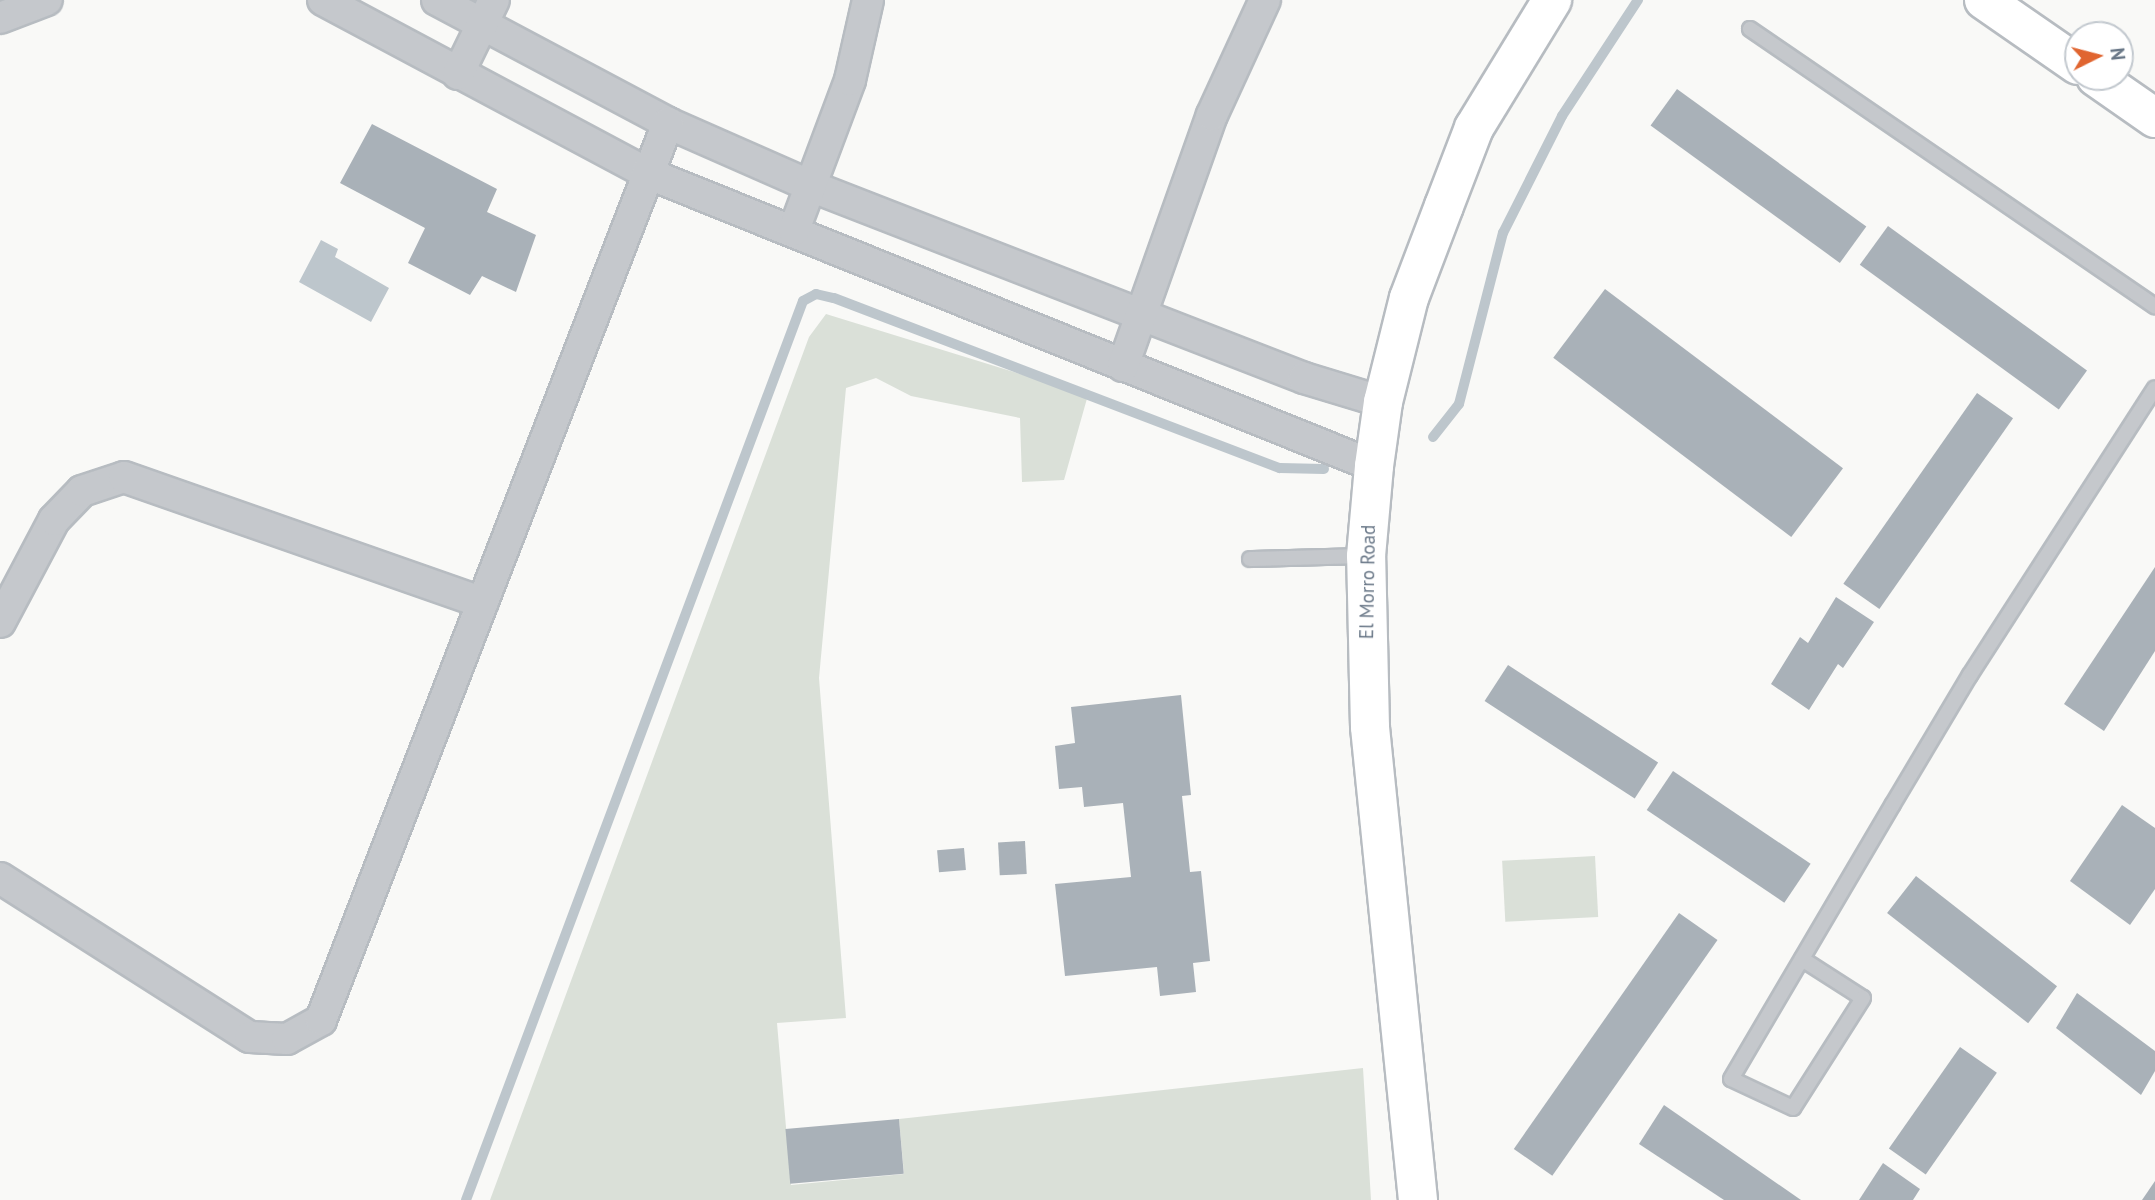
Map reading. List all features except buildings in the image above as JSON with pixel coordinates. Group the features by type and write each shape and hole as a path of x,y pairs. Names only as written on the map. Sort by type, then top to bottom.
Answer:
{"street":[{"path":"0,18 47,0"},
{"path":"323,0 647,173 1374,466"},
{"path":"437,0 488,12 668,123 813,187 1304,378 1383,402"},
{"path":"794,230 813,187 850,80 868,0"},
{"path":"1123,366 1212,115 1265,0"},
{"name":"El Morro Road","path":"1418,1200 1370,727 1366,556 1374,466 1383,402 1409,298 1474,128 1552,0"},
{"path":"1984,0 2064,55"},
{"path":"458,74 488,12"},
{"path":"2116,91 2155,118"},
{"path":"0,878 250,1037 287,1039 321,1020 668,123"},
{"path":"0,621 54,520 82,491 124,477 483,603"}],"lane":[{"path":"1750,29 2155,306"},
{"path":"1802,959 1863,998 1793,1108 1731,1079 1970,675 2155,388"},
{"path":"1250,559 1366,556"}],"shaded area":[{"path":"321,240 338,249 335,257 389,288 371,322 299,282"},
{"path":"826,314 1088,395 1064,480 1022,482 1020,418 911,396 876,378 846,388 819,678 846,1018 777,1023 791,1185 904,1174 899,1119 1363,1068 1371,1200 490,1200 809,337"},
{"path":"1595,856 1598,917 1505,922 1502,861"}],"waterway":[{"path":"1433,437 1459,404 1503,233 1562,116 1638,0"},
{"path":"466,1200 803,301 816,294 834,298 1280,468 1324,469"}]}
